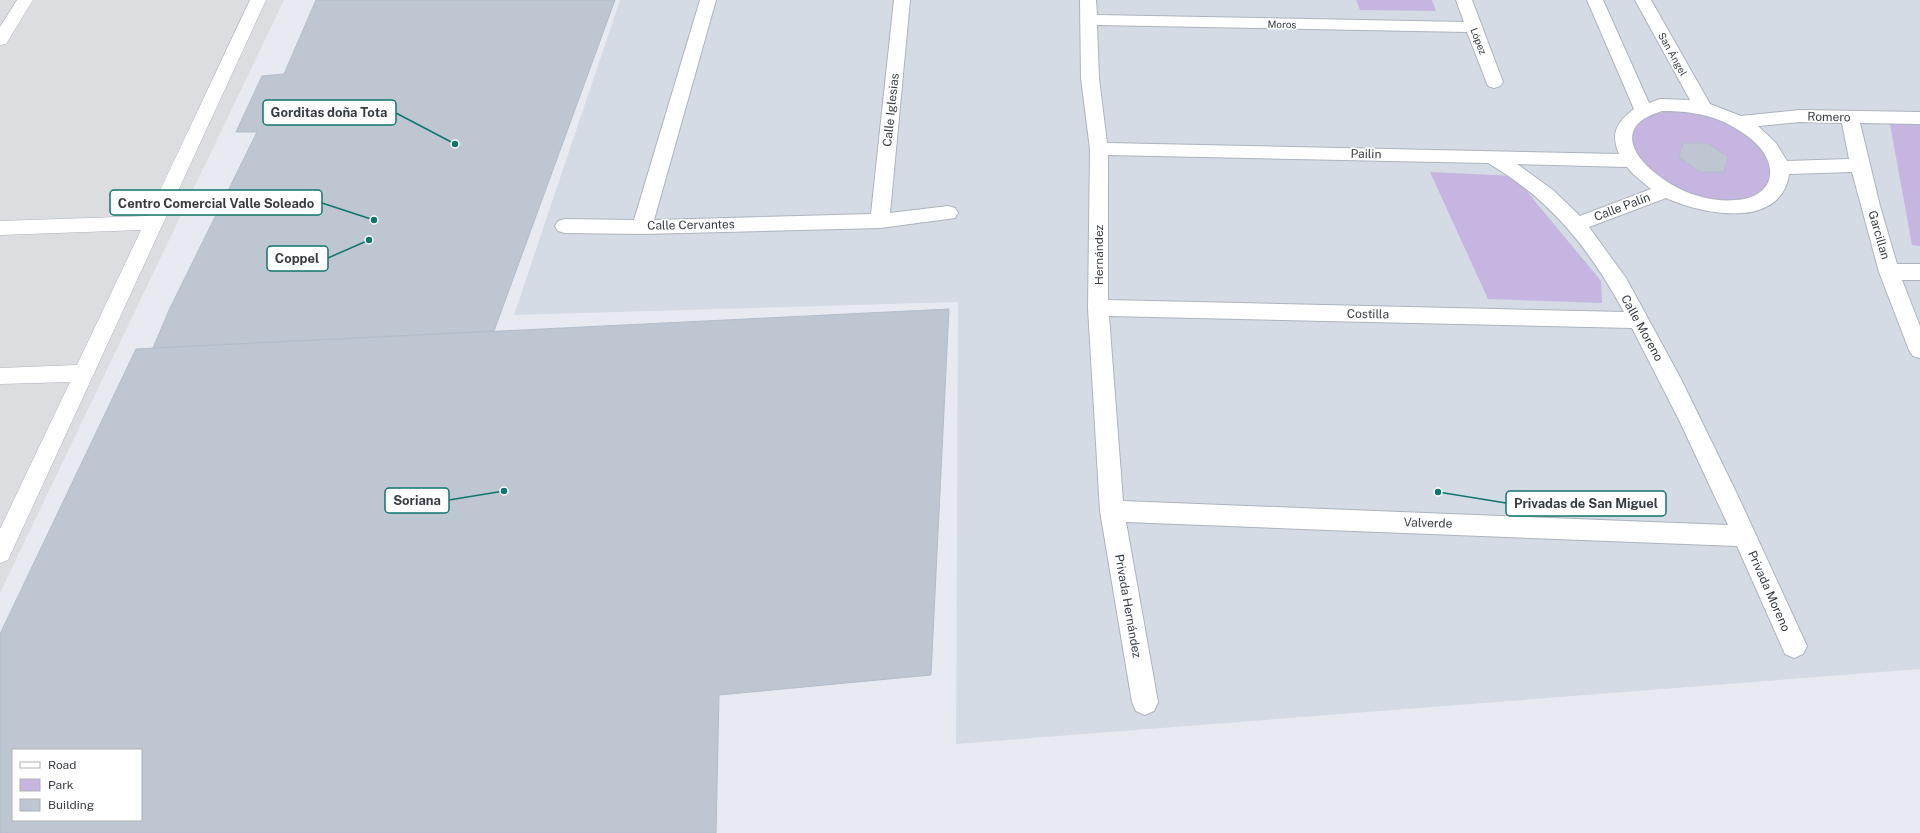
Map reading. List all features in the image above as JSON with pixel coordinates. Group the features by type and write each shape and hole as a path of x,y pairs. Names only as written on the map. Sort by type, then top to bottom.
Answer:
{"street":[{"name":"Calle Cervantes","path":"708,0 642,227 880,221 948,213"},
{"name":"Calle Iglesias","path":"880,221 902,0"},
{"name":"Hernández","path":"1088,0 1090,78 1099,149 1098,308 1112,510"},
{"name":"López","path":"1464,0 1494,82"},
{"path":"1595,0 1643,110"},
{"name":"San Ángel","path":"1643,0 1704,108"},
{"name":"Moros","path":"1089,20 1474,27"},
{"path":"1679,105 1704,108 1738,122 1758,136 1773,151 1780,168 1780,182 1772,194 1758,203 1745,206 1714,206 1690,200 1667,190 1647,177 1632,161 1624,145 1624,131 1631,118 1643,110 1660,106 1679,105"},
{"name":"Romero","path":"1738,122 1800,116 1920,118"},
{"name":"Garcillan","path":"1850,117 1859,164 1889,272 1920,350"},
{"name":"Pailin","path":"1099,149 1632,161"},
{"name":"Calle Moreno","path":"1491,157 1521,174 1546,193 1577,224 1614,276 1690,416 1745,536"},
{"path":"1780,168 1859,164"},
{"name":"Calle Palín","path":"1577,224 1667,190"},
{"path":"565,226 642,227"},
{"path":"1889,272 1920,272"},
{"name":"Costilla","path":"1098,308 1638,320"},
{"name":"Valverde","path":"1112,510 1745,536"},
{"name":"Privada Hernández","path":"1112,510 1145,702"},
{"name":"Privada Moreno","path":"1745,536 1794,646"}],"lane":[{"path":"0,40 25,0"},
{"path":"0,553 258,0"},
{"path":"0,228 154,223"},
{"path":"0,376 84,373"}],"shaded area":[{"path":"0,0 284,0 0,593"},
{"path":"620,0 1920,0 1920,669 956,744 958,302 514,315"}],"green space":[{"path":"1356,0 1432,0 1436,11 1360,10"},
{"path":"1676,110 1701,114 1717,119 1740,129 1748,135 1763,151 1769,161 1771,180 1766,189 1752,198 1743,200 1714,201 1701,199 1682,193 1671,187 1641,163 1636,155 1632,141 1637,125 1655,114"},
{"path":"1890,124 1920,124 1920,246 1912,245"},
{"path":"1430,172 1514,176 1601,281 1602,303 1488,299"}],"building":[{"path":"316,0 615,0 494,331 153,348 170,308 257,132 236,132 262,76 284,74"},
{"path":"1683,143 1707,143 1728,157 1724,172 1700,172 1679,157"},
{"path":"949,309 931,675 719,695 716,833 0,833 0,634 136,349"}],"place":[{"name":"Gorditas doña Tota","path":"455,144"},
{"name":"Centro Comercial Valle Soleado","path":"374,220"},
{"name":"Coppel","path":"369,240"},
{"name":"Soriana","path":"504,491"},
{"name":"Privadas de San Miguel","path":"1438,492"}]}
